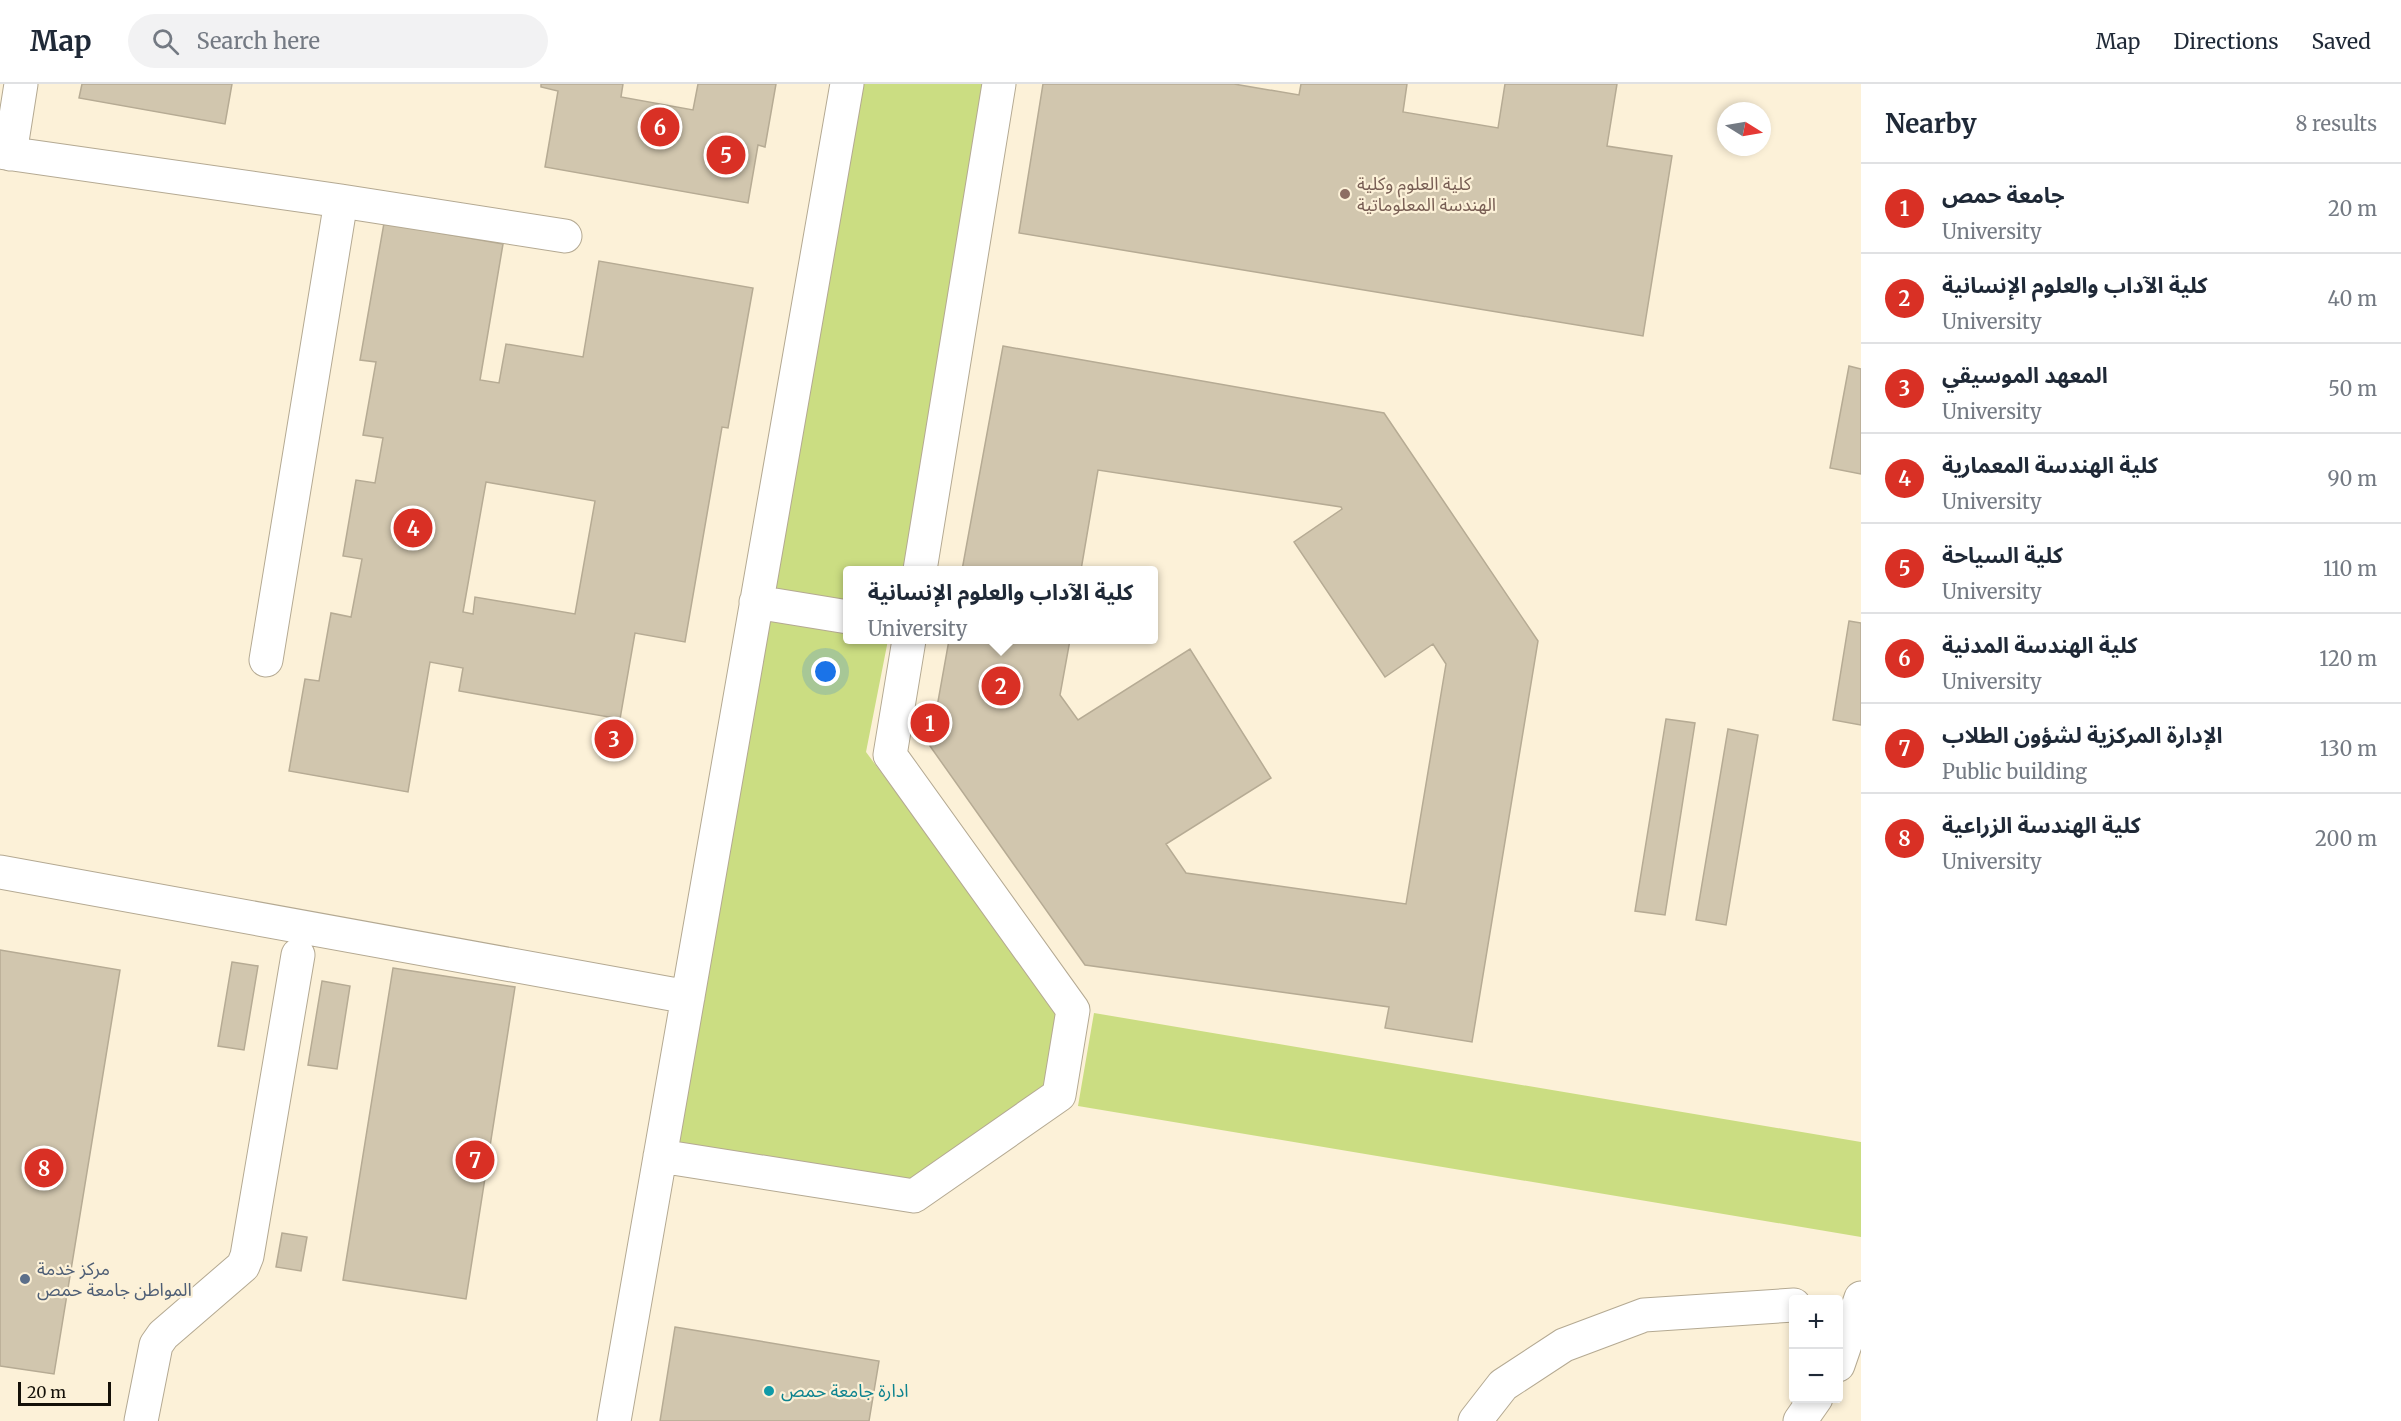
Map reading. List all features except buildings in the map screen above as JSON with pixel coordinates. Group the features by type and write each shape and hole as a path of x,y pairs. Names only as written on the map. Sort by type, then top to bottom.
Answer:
{"lane":[{"path":"21,84 5,153 565,236"},
{"path":"614,1421 847,84"},
{"path":"921,566 999,84"},
{"path":"266,660 341,201"},
{"path":"756,602 843,616"},
{"path":"660,1156 914,1196 1059,1095 1073,1010 890,755 908,644"},
{"path":"0,872 688,997"},
{"path":"141,1421 156,1345 163,1335 243,1266 247,1256 298,955"},
{"path":"1842,1349 1853,1301"},
{"path":"1475,1421 1503,1385 1564,1345 1644,1315 1789,1305"},
{"path":"1800,1421 1813,1403"}],"green space":[{"path":"860,84 987,84 904,566 843,566 843,602 773,590"},
{"path":"769,611 843,629 843,644 887,644 866,752 1058,1010 1045,1089 906,1184 676,1142"},
{"path":"1094,1013 1861,1142 1861,1237 1078,1106"}],"place":[{"name":"كلية الهندسة المدنية","path":"660,127"},
{"name":"كلية السياحة","path":"726,155"},
{"name":"كلية العلوم وكلية الهندسة المعلوماتية","path":"1345,194"},
{"name":"كلية الهندسة المعمارية","path":"413,528"},
{"name":"كلية الآداب والعلوم الإنسانية","path":"1001,686"},
{"name":"جامعة حمص","path":"930,723"},
{"name":"المعهد الموسيقي","path":"614,739"},
{"name":"الإدارة المركزية لشؤون الطلاب","path":"475,1160"},
{"name":"كلية الهندسة الزراعية","path":"44,1168"},
{"name":"مركز خدمة المواطن جامعة حمص","path":"25,1279"},
{"name":"ادارة جامعة حمص","path":"769,1391"}]}
